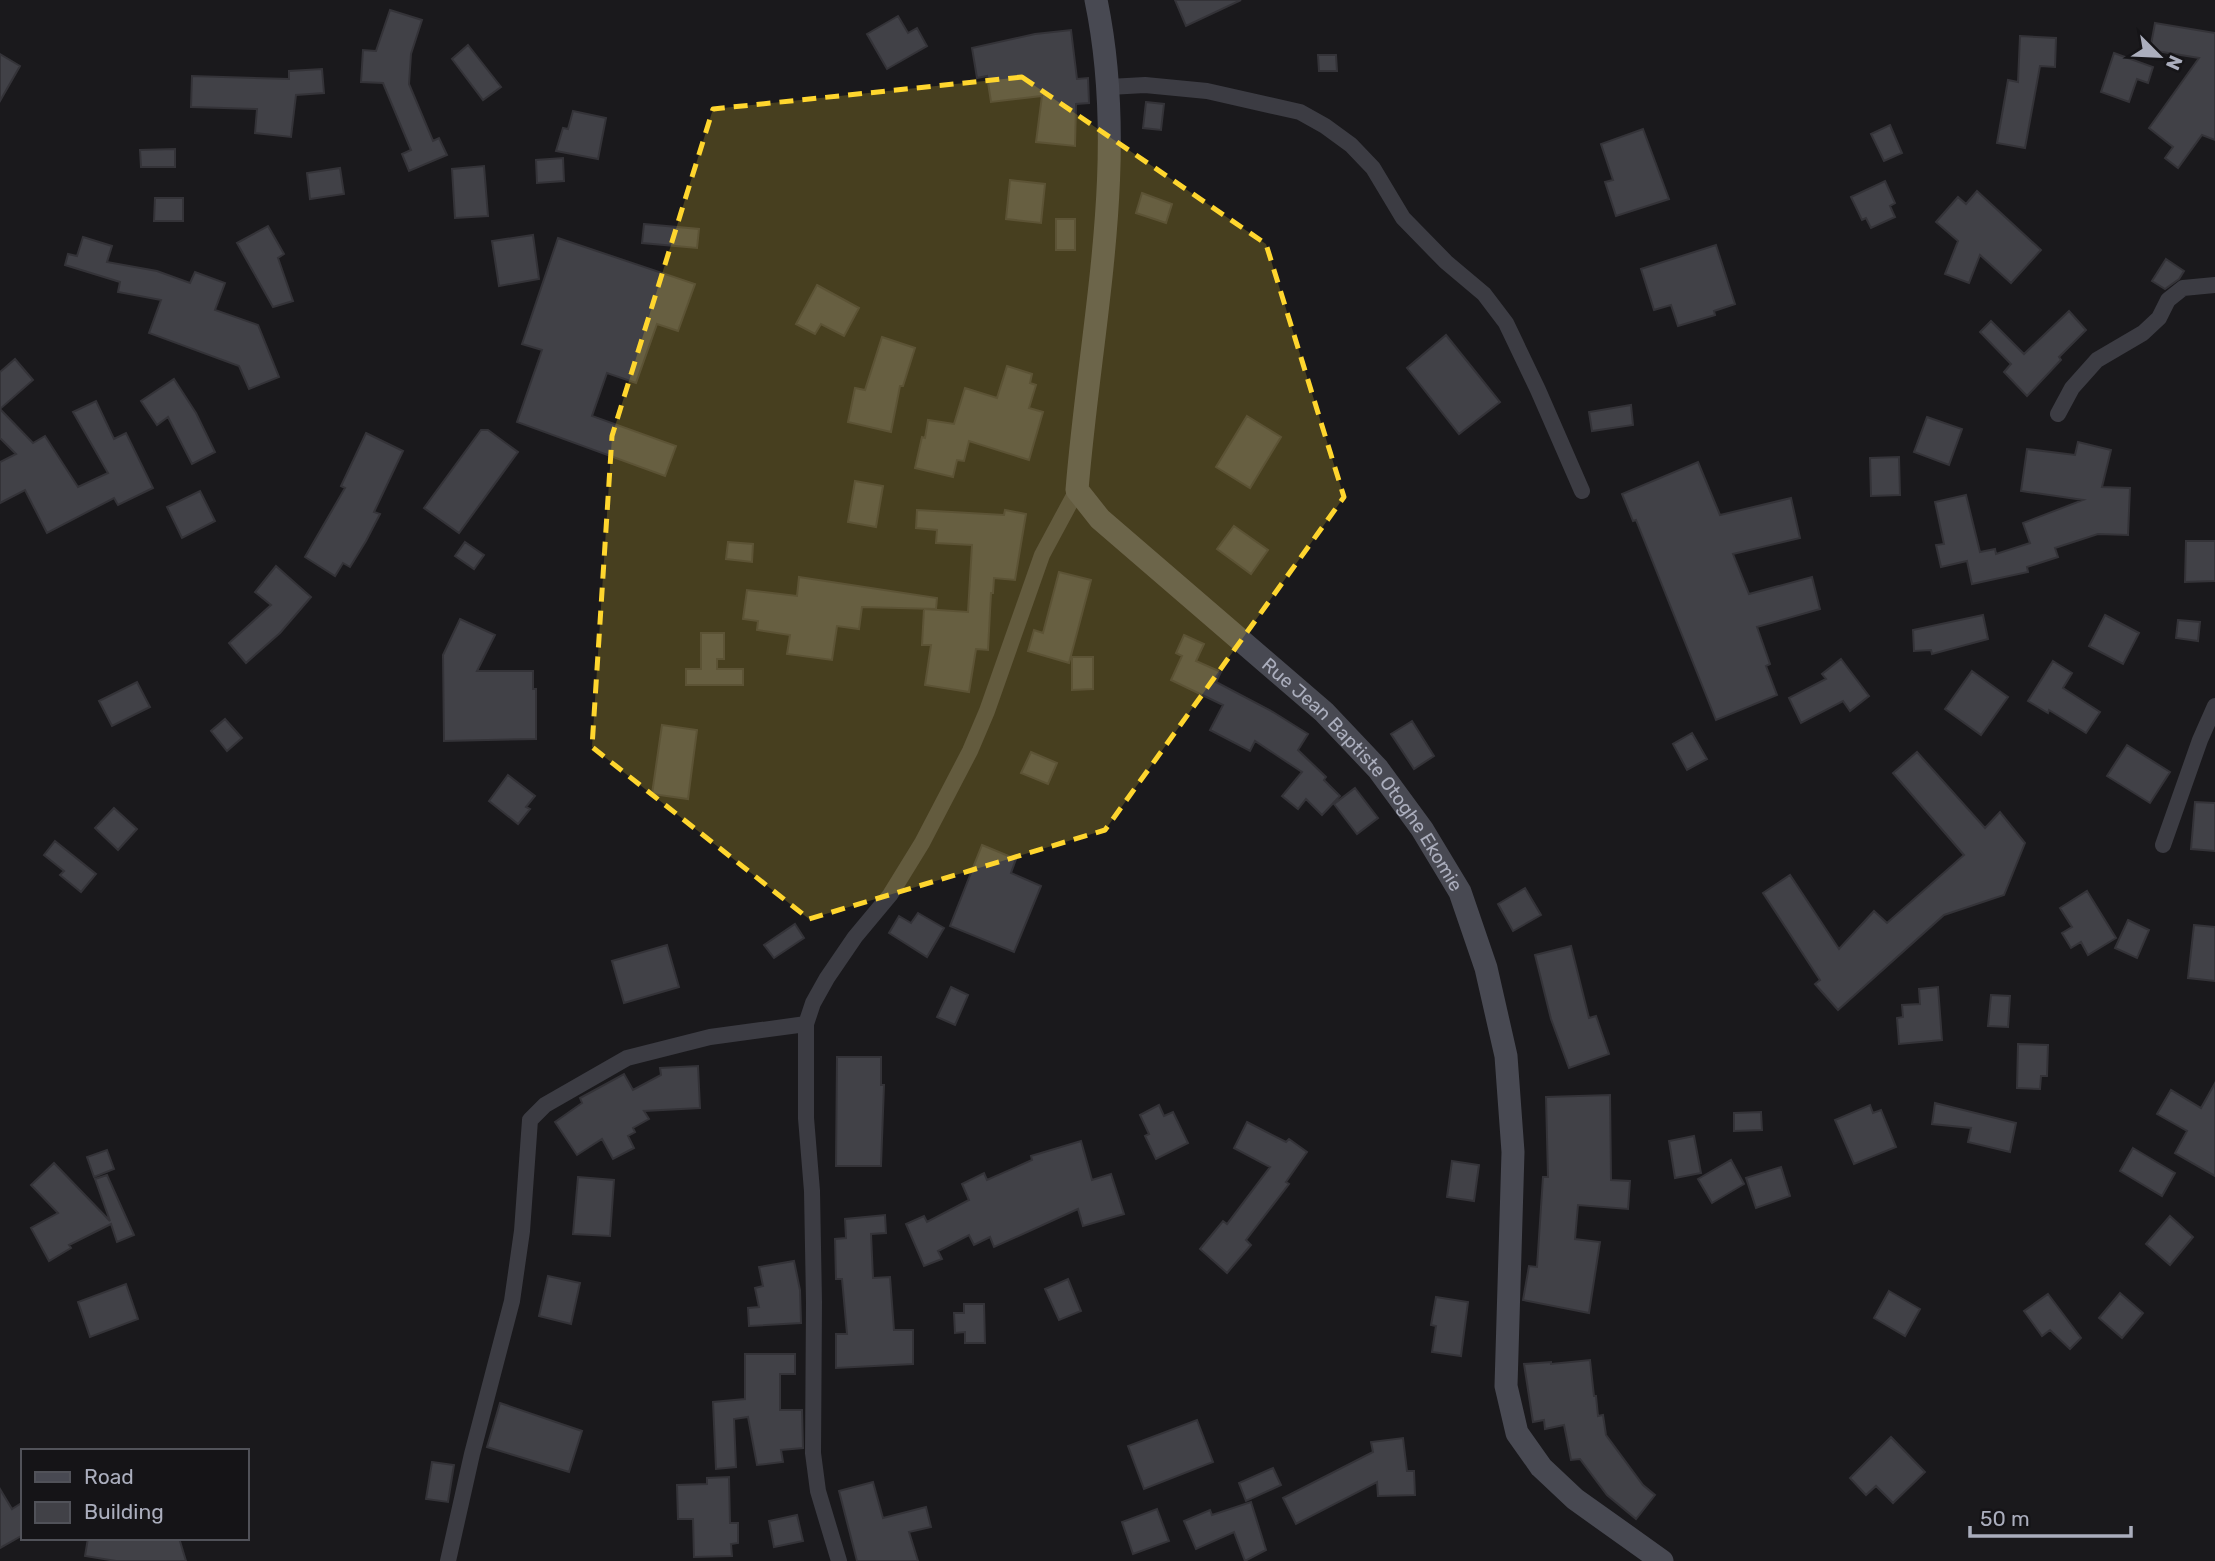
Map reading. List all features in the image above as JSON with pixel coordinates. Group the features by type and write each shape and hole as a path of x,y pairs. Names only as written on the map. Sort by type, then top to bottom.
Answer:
{"street":[{"path":"839,1561 818,1491 813,1453 814,1302 812,1191 806,1118 806,1024 813,1003 827,978 855,937 890,895 922,842 970,751 987,711 1042,555 1077,490 1083,419 1105,257 1109,191 1109,87 1096,0"},
{"path":"1109,87 1145,85 1207,91 1300,112 1351,145 1373,168 1403,218 1446,262 1484,294 1506,323 1582,491"},
{"path":"2059,414 2072,388 2097,360 2143,333 2159,318 2168,300 2183,288 2215,285"},
{"name":"Rue Jean Baptiste Otoghe Ekomie","path":"1077,490 1100,519 1324,712 1378,769 1422,829 1460,892 1486,968 1506,1056 1513,1152 1506,1386 1517,1433 1541,1467 1575,1499 1662,1561"},
{"path":"2162,845 2215,706"},
{"path":"449,1561 472,1454 512,1301 522,1231 530,1119 545,1105 627,1058 710,1037 806,1024"}],"highlighted area":[{"path":"1022,77 1266,244 1344,497 1105,830 809,919 592,747 612,436 713,109"}],"building":[{"path":"1175,0 1241,0 1186,26"},
{"path":"390,10 422,20 411,54 409,84 433,141 439,138 447,155 409,171 402,154 411,150 383,83 361,82 363,50 376,51"},
{"path":"898,16 908,33 917,28 927,46 887,69 867,34"},
{"path":"2155,23 2215,33 2215,140 2202,135 2178,168 2165,158 2173,147 2149,128 2199,58 2150,50"},
{"path":"1071,30 1077,79 1088,78 1089,103 1076,104 1075,146 1036,142 1042,96 991,102 987,76 977,78 972,48 1035,34"},
{"path":"2020,36 2056,38 2055,67 2040,66 2025,148 1997,143 2008,80 2018,82"},
{"path":"468,45 501,87 483,100 452,59"},
{"path":"2114,53 2153,67 2148,83 2137,79 2129,102 2101,92"},
{"path":"0,54 20,66 0,101"},
{"path":"1318,55 1336,55 1337,71 1319,71"},
{"path":"322,69 324,93 296,95 291,137 255,133 257,109 191,107 192,76 289,79 289,71"},
{"path":"1146,102 1164,104 1161,130 1143,128"},
{"path":"573,111 606,118 598,159 556,151 563,128 568,129"},
{"path":"1890,125 1902,153 1884,161 1871,134"},
{"path":"1643,129 1669,199 1616,216 1605,182 1613,180 1601,144"},
{"path":"175,149 175,167 141,167 140,150"},
{"path":"563,158 564,181 537,183 536,160"},
{"path":"484,166 488,216 455,218 452,169"},
{"path":"340,168 344,194 310,199 307,173"},
{"path":"1010,180 1045,184 1041,223 1006,219"},
{"path":"1885,181 1895,203 1890,206 1895,217 1871,228 1866,218 1862,220 1851,197"},
{"path":"1977,191 2041,250 2011,283 1980,255 1969,283 1945,274 1958,241 1936,222 1958,197 1966,204"},
{"path":"1142,193 1172,204 1166,223 1136,213"},
{"path":"155,198 183,198 183,221 154,221"},
{"path":"1056,219 1075,219 1075,250 1056,250"},
{"path":"644,224 699,229 697,248 642,243"},
{"path":"268,226 284,254 278,258 293,301 273,307 237,243"},
{"path":"533,235 539,279 499,286 492,241"},
{"path":"83,237 112,246 107,262 157,271 190,283 195,272 225,283 215,310 258,325 279,377 249,389 239,366 149,333 161,300 118,292 120,282 65,265 68,254 77,256"},
{"path":"558,238 695,284 678,331 657,324 636,383 607,373 592,416 676,446 665,476 517,422 542,350 522,344"},
{"path":"1716,245 1735,304 1714,311 1715,315 1678,326 1671,305 1654,310 1641,269"},
{"path":"2166,259 2184,271 2179,279 2165,289 2152,281"},
{"path":"817,285 859,308 844,336 821,324 815,334 796,324"},
{"path":"2069,311 2086,330 2059,357 2061,360 2027,396 2004,372 2011,364 1980,332 1991,321 2024,354"},
{"path":"1446,335 1500,402 1459,434 1407,368"},
{"path":"882,337 915,348 903,386 900,386 891,432 848,422 855,388 865,390"},
{"path":"15,359 33,380 0,409 0,372"},
{"path":"1007,366 1032,374 1030,383 1036,385 1029,408 1043,412 1029,460 969,441 964,461 957,460 953,477 915,468 928,420 954,424 965,388 997,398"},
{"path":"174,379 196,413 215,452 192,464 168,417 157,425 141,401"},
{"path":"96,401 114,439 126,433 153,488 118,505 114,498 47,533 25,490 0,503 0,462 16,454 0,438 0,409 33,443 45,436 78,487 108,473 73,412"},
{"path":"1631,405 1633,425 1592,431 1589,412"},
{"path":"1247,416 1281,437 1250,488 1216,467"},
{"path":"1927,417 1962,429 1949,465 1914,452"},
{"path":"481,430 488,430 518,452 459,533 424,508"},
{"path":"366,433 403,451 374,512 380,514 366,541 350,567 343,563 335,576 305,557 345,488 341,486"},
{"path":"2078,442 2111,450 2102,487 2130,488 2128,535 2098,534 2055,548 2058,557 2027,567 2028,572 1972,584 1967,561 1941,567 1936,545 1944,544 1935,502 1966,495 1980,552 1995,549 1996,554 2030,543 2023,523 2083,500 2021,491 2027,449 2075,455"},
{"path":"1899,457 1900,495 1871,496 1870,458"},
{"path":"1698,462 1720,515 1791,498 1800,538 1733,554 1749,594 1812,577 1820,609 1757,627 1770,664 1766,666 1777,695 1716,720 1636,520 1633,521 1622,494"},
{"path":"855,481 883,486 876,527 848,522"},
{"path":"200,491 215,521 182,538 167,507"},
{"path":"917,510 1004,515 1005,510 1026,514 1015,580 994,578 988,650 976,649 969,692 925,685 931,645 922,645 924,609 968,612 972,545 936,543 937,530 916,528"},
{"path":"1234,526 1268,550 1251,574 1217,549"},
{"path":"2186,541 2215,541 2215,581 2185,582"},
{"path":"465,542 484,555 474,569 455,556"},
{"path":"728,542 753,544 752,562 726,559"},
{"path":"276,566 311,597 280,633 246,663 229,643 271,605 255,592"},
{"path":"1059,572 1091,580 1069,663 1028,651 1034,630 1043,633"},
{"path":"799,577 937,598 936,609 862,607 859,629 837,626 832,660 787,654 790,635 757,630 758,621 743,619 747,590 797,596"},
{"path":"1983,615 1988,639 1932,654 1931,650 1914,651 1913,630"},
{"path":"2105,615 2139,633 2123,664 2089,646"},
{"path":"460,619 495,635 477,671 533,671 533,689 536,689 536,739 444,741 443,655"},
{"path":"2178,620 2200,622 2198,641 2176,638"},
{"path":"701,633 724,633 724,659 717,659 717,669 743,669 743,685 686,685 686,669 701,669"},
{"path":"1184,635 1204,644 1196,661 1221,672 1216,682 1308,734 1298,750 1326,777 1324,780 1340,796 1322,815 1306,799 1298,809 1282,796 1302,772 1255,741 1250,751 1210,730 1223,705 1171,680 1182,656 1176,653"},
{"path":"1072,657 1093,657 1093,689 1072,690"},
{"path":"1841,659 1869,696 1850,711 1843,701 1801,723 1789,698 1826,679 1822,674"},
{"path":"2053,661 2072,673 2063,688 2100,712 2086,733 2049,710 2048,713 2028,701"},
{"path":"1972,671 2008,697 1981,735 1945,709"},
{"path":"137,682 150,707 112,726 99,701"},
{"path":"225,719 242,738 227,751 211,731"},
{"path":"1412,721 1434,756 1414,769 1391,734"},
{"path":"662,725 697,730 688,799 652,794"},
{"path":"1692,733 1707,759 1687,770 1673,744"},
{"path":"2127,745 2170,772 2150,803 2107,776"},
{"path":"1031,752 1057,763 1048,784 1021,773"},
{"path":"1917,752 1985,828 2000,812 2025,843 2004,895 1944,915 1838,1010 1815,984 1820,980 1763,893 1790,875 1839,949 1874,911 1887,923 1964,855 1893,773"},
{"path":"508,775 535,796 526,807 530,809 518,824 489,801"},
{"path":"1355,788 1378,818 1357,834 1334,804"},
{"path":"2195,802 2215,803 2215,851 2191,849"},
{"path":"114,808 137,829 118,850 95,828"},
{"path":"55,841 96,874 81,892 60,875 64,871 44,855"},
{"path":"982,845 1016,859 1011,873 1041,886 1014,952 950,926"},
{"path":"1525,888 1541,915 1513,931 1498,904"},
{"path":"2087,891 2116,938 2088,955 2081,942 2071,948 2062,933 2072,927 2060,908"},
{"path":"918,913 944,928 927,957 889,933 899,916 911,923"},
{"path":"2128,920 2149,930 2137,958 2115,948"},
{"path":"795,924 804,938 774,958 764,945"},
{"path":"2194,925 2215,927 2215,981 2188,978"},
{"path":"667,945 679,987 624,1003 612,961"},
{"path":"1571,946 1589,1018 1596,1016 1609,1054 1569,1068 1551,1019 1535,955"},
{"path":"951,987 968,995 955,1025 937,1017"},
{"path":"1938,987 1942,1040 1899,1044 1897,1018 1903,1017 1902,1005 1920,1004 1919,989"},
{"path":"1991,995 2010,996 2008,1027 1988,1026"},
{"path":"2018,1044 2048,1045 2047,1076 2041,1076 2040,1089 2017,1088"},
{"path":"837,1057 881,1057 881,1085 884,1085 881,1166 836,1166"},
{"path":"698,1066 700,1108 644,1111 649,1119 633,1128 635,1132 628,1136 634,1148 613,1159 602,1139 577,1155 555,1122 582,1103 580,1098 624,1074 633,1090 661,1075 660,1068"},
{"path":"2215,1083 2215,1176 2175,1153 2187,1131 2157,1114 2171,1090 2201,1108"},
{"path":"1610,1095 1611,1180 1630,1181 1628,1209 1578,1205 1575,1239 1600,1242 1589,1313 1523,1300 1529,1266 1537,1267 1543,1177 1548,1177 1546,1097"},
{"path":"1935,1103 2016,1123 2010,1152 1968,1142 1971,1128 1932,1124"},
{"path":"1159,1105 1164,1116 1173,1112 1188,1143 1156,1159 1145,1136 1149,1134 1140,1115"},
{"path":"1870,1105 1873,1113 1881,1110 1896,1147 1854,1164 1835,1120"},
{"path":"1761,1112 1762,1130 1734,1131 1734,1113"},
{"path":"1247,1122 1286,1142 1289,1139 1307,1152 1286,1182 1289,1184 1246,1240 1251,1245 1227,1273 1200,1249 1223,1221 1227,1224 1270,1167 1234,1148"},
{"path":"1694,1136 1701,1173 1675,1178 1669,1141"},
{"path":"1081,1141 1092,1180 1111,1174 1124,1214 1083,1226 1078,1209 994,1247 990,1237 974,1245 969,1235 938,1251 942,1259 924,1266 906,1224 924,1216 927,1222 969,1200 962,1184 984,1173 987,1180 1032,1160 1031,1156"},
{"path":"2133,1148 2175,1173 2162,1196 2120,1171"},
{"path":"107,1150 114,1169 94,1177 87,1157"},
{"path":"1731,1160 1744,1184 1712,1203 1698,1179"},
{"path":"1452,1161 1479,1165 1474,1201 1447,1197"},
{"path":"54,1163 110,1221 95,1179 107,1175 134,1235 117,1242 111,1224 69,1245 71,1248 49,1261 31,1228 58,1213 31,1185"},
{"path":"1781,1167 1790,1196 1756,1208 1746,1178"},
{"path":"578,1177 614,1180 610,1236 573,1234"},
{"path":"885,1215 886,1233 871,1234 873,1278 890,1277 894,1330 913,1330 913,1364 836,1368 836,1334 847,1334 842,1279 836,1279 835,1239 846,1238 845,1219"},
{"path":"2170,1216 2193,1237 2170,1265 2146,1244"},
{"path":"794,1261 800,1290 801,1323 749,1326 748,1308 759,1307 755,1288 763,1286 759,1267"},
{"path":"548,1276 580,1283 571,1324 539,1316"},
{"path":"1068,1279 1081,1311 1059,1320 1045,1289"},
{"path":"126,1284 138,1319 90,1337 78,1302"},
{"path":"1889,1291 1920,1309 1905,1336 1874,1318"},
{"path":"2120,1293 2143,1313 2122,1338 2099,1318"},
{"path":"2048,1294 2081,1338 2070,1349 2050,1330 2042,1336 2024,1311"},
{"path":"1436,1297 1468,1302 1461,1356 1432,1352 1436,1326 1431,1325"},
{"path":"964,1304 984,1304 985,1343 965,1343 965,1332 955,1333 954,1313 964,1313"},
{"path":"745,1354 795,1354 795,1374 780,1374 780,1410 802,1410 803,1448 781,1450 783,1462 757,1465 748,1417 734,1419 736,1467 716,1469 713,1402 745,1399"},
{"path":"1590,1360 1598,1416 1603,1415 1606,1435 1643,1485 1655,1495 1636,1519 1607,1495 1580,1459 1571,1460 1564,1425 1545,1429 1544,1420 1533,1422 1524,1364"},
{"path":"500,1403 582,1431 569,1472 487,1447"},
{"path":"1197,1420 1213,1462 1144,1489 1128,1446"},
{"path":"1891,1437 1925,1472 1893,1503 1876,1486 1866,1495 1850,1478"},
{"path":"1403,1438 1407,1471 1414,1471 1415,1495 1378,1496 1377,1482 1296,1524 1283,1498 1373,1452 1371,1442"},
{"path":"432,1462 454,1465 448,1502 426,1499"},
{"path":"1273,1468 1281,1485 1246,1501 1239,1483"},
{"path":"729,1477 730,1523 738,1523 738,1543 731,1544 732,1556 694,1557 693,1519 678,1519 677,1485 707,1484 707,1478"},
{"path":"873,1482 883,1518 926,1507 931,1527 909,1532 918,1561 857,1561 839,1491"},
{"path":"0,1489 12,1509 21,1503 21,1536 0,1548"},
{"path":"1251,1502 1266,1550 1245,1561 1234,1532 1196,1549 1184,1521 1210,1510 1212,1515"},
{"path":"1157,1509 1169,1541 1133,1554 1122,1522"},
{"path":"797,1515 803,1541 774,1547 769,1521"},
{"path":"88,1540 180,1540 186,1561 116,1561 85,1556"}]}
